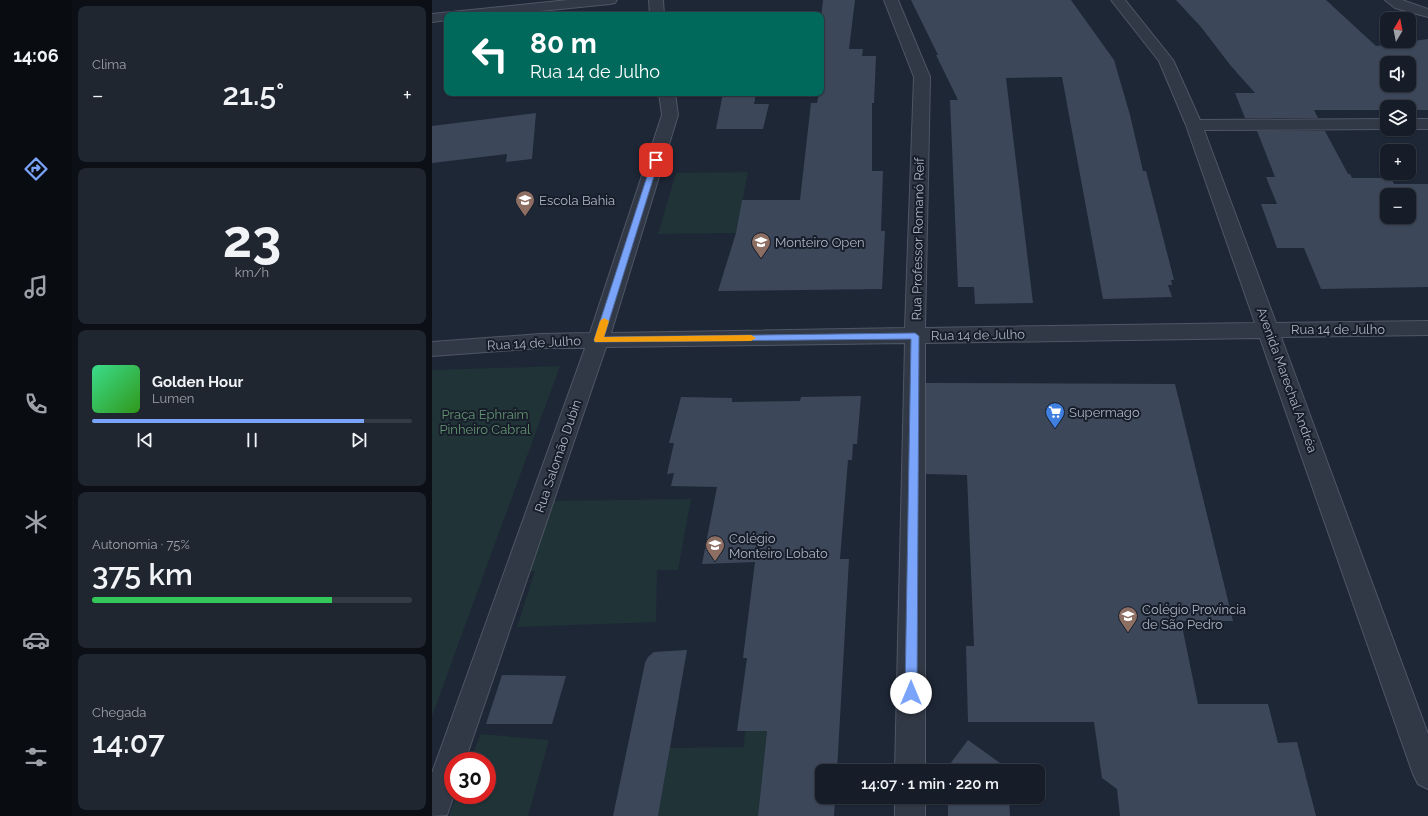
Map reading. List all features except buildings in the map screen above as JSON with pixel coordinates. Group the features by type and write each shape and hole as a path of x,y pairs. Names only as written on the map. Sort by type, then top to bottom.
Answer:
{"street":[{"path":"488,12 610,0"},
{"path":"656,0 658,12"},
{"name":"Rua Professor Romanó Reif","path":"891,0 922,77 915,336 910,764"},
{"name":"Avenida Marechal Andréa","path":"1118,0 1166,60 1194,125 1428,774"},
{"path":"1392,0 1400,5 1428,13"},
{"path":"432,18 444,16"},
{"name":"Rua Salomão Dubin","path":"432,816 598,340 670,115 667,96"},
{"path":"1194,125 1380,124"},
{"path":"1416,124 1428,124"},
{"name":"Rua 14 de Julho","path":"432,349 542,341 1428,328"},
{"path":"910,804 910,816"}],"green space":[{"path":"748,172 736,233 658,234 676,173"},
{"name":"Praça Ephraim Pinheiro Cabral","path":"560,366 432,716 432,370"},
{"path":"691,499 678,570 657,570 656,622 517,627 535,571 530,571 552,501"},
{"path":"745,731 767,731 758,816 658,816 670,748 744,747"},
{"path":"481,734 549,740 528,816 449,816 454,804 496,804 496,752 474,752"}],"slow traffic":[{"path":"604,321 598,340 751,338"}],"place":[{"name":"Escola Bahia","path":"525,217"},
{"name":"Monteiro Open","path":"761,259"},
{"name":"Supermago","path":"1055,429"},
{"name":"Colégio Monteiro Lobato","path":"715,562"},
{"name":"Colégio Província de São Pedro","path":"1128,633"}],"route":[{"path":"656,160 598,340 915,336 911,693"}]}
